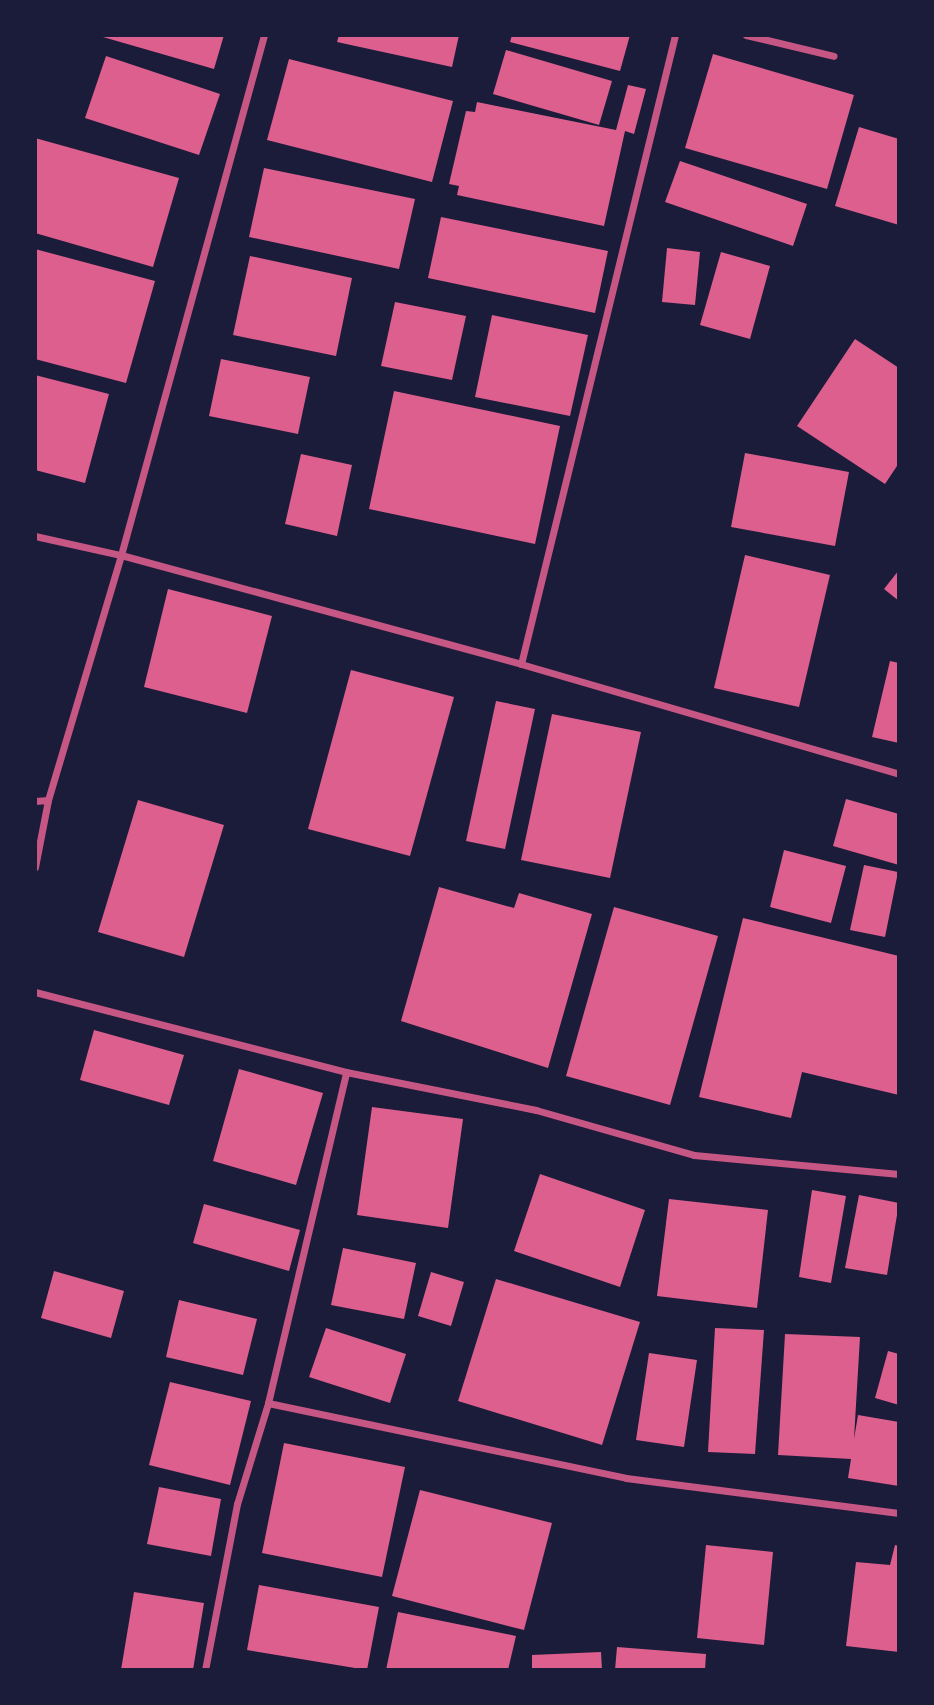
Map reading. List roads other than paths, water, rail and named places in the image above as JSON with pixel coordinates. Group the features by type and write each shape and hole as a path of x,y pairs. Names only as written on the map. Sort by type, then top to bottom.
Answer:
{"street":[{"path":"35,867 48,800 121,555 264,35"},
{"path":"521,664 675,35"},
{"path":"746,35 834,56"},
{"path":"35,536 121,555 521,664 899,774"},
{"path":"35,801 48,800"},
{"path":"35,992 346,1072 536,1110 694,1155 899,1174"},
{"path":"205,1670 237,1504 268,1403 346,1072"},
{"path":"268,1403 626,1478 899,1513"}]}
